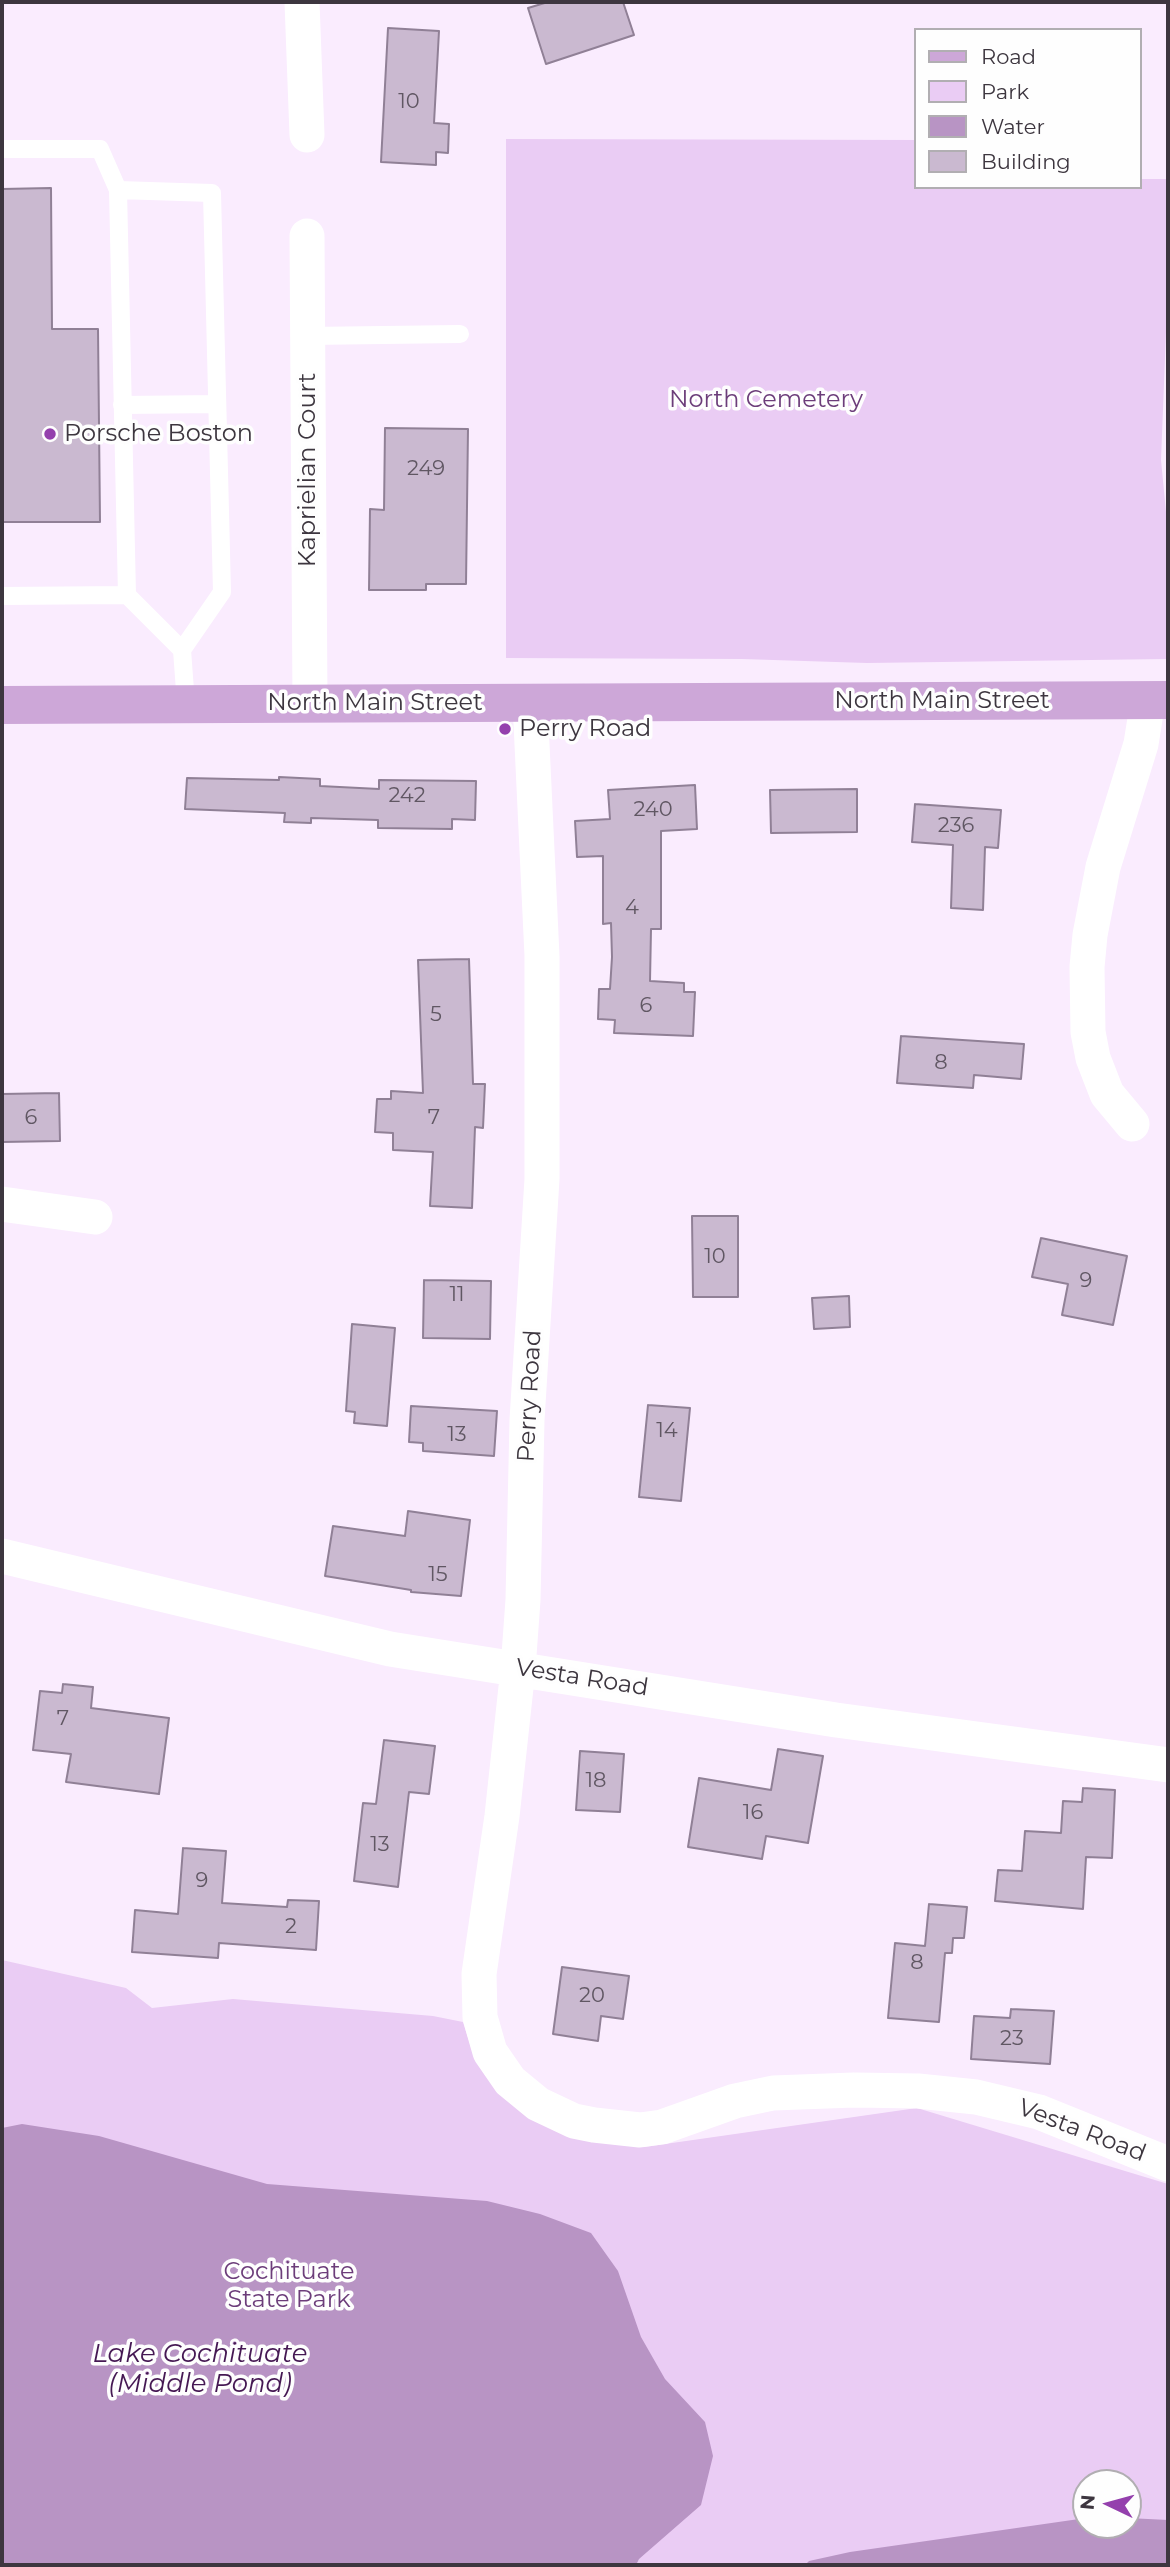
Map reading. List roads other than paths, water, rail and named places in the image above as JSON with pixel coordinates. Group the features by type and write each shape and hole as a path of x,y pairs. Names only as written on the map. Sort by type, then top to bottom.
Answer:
{"main road":[{"name":"North Main Street","path":"2,705 1158,700"}],"street":[{"path":"302,2 307,135"},
{"name":"Kaprielian Court","path":"307,236 310,703"},
{"path":"1132,1124 1107,1094 1093,1058 1087,1020 1087,967 1103,867 1141,744 1158,700"},
{"name":"Perry Road","path":"510,2081 490,2052 484,2034 480,2017 479,1974 502,1816 518,1669 523,1600 527,1420 543,1153 542,956 530,702"},
{"path":"2,1203 95,1217"},
{"name":"Vesta Road","path":"2,1556 347,1640 421,1654 836,1720 1168,1765"},
{"name":"Vesta Road","path":"510,2081 538,2104 574,2121 617,2129 640,2130 662,2127 735,2101 773,2093 854,2090 944,2093 1009,2103 1039,2112 1168,2164"}],"lane":[{"path":"2,149 100,149 118,190 127,595 182,650"},
{"path":"118,190 212,193 222,592 182,650 186,704"},
{"path":"307,336 460,334"},
{"path":"122,405 217,404"},
{"path":"2,596 127,595"}],"water":[{"name":"Lake Cochituate (Middle Pond)","path":"22,2124 99,2136 267,2184 487,2201 540,2214 591,2233 618,2271 641,2337 665,2379 705,2422 713,2456 701,2505 639,2559 636,2565 2,2565 2,2128"},
{"path":"1142,2519 1168,2520 1168,2565 805,2565 809,2561 850,2552 1072,2520 1072,2539 1142,2539"}],"place":[{"name":"Porsche Boston","path":"50,434"},
{"name":"Perry Road","path":"505,729"}],"park label":[{"name":"North Cemetery","path":"766,400"},
{"name":"Cochituate State Park","path":"289,2286"}]}
